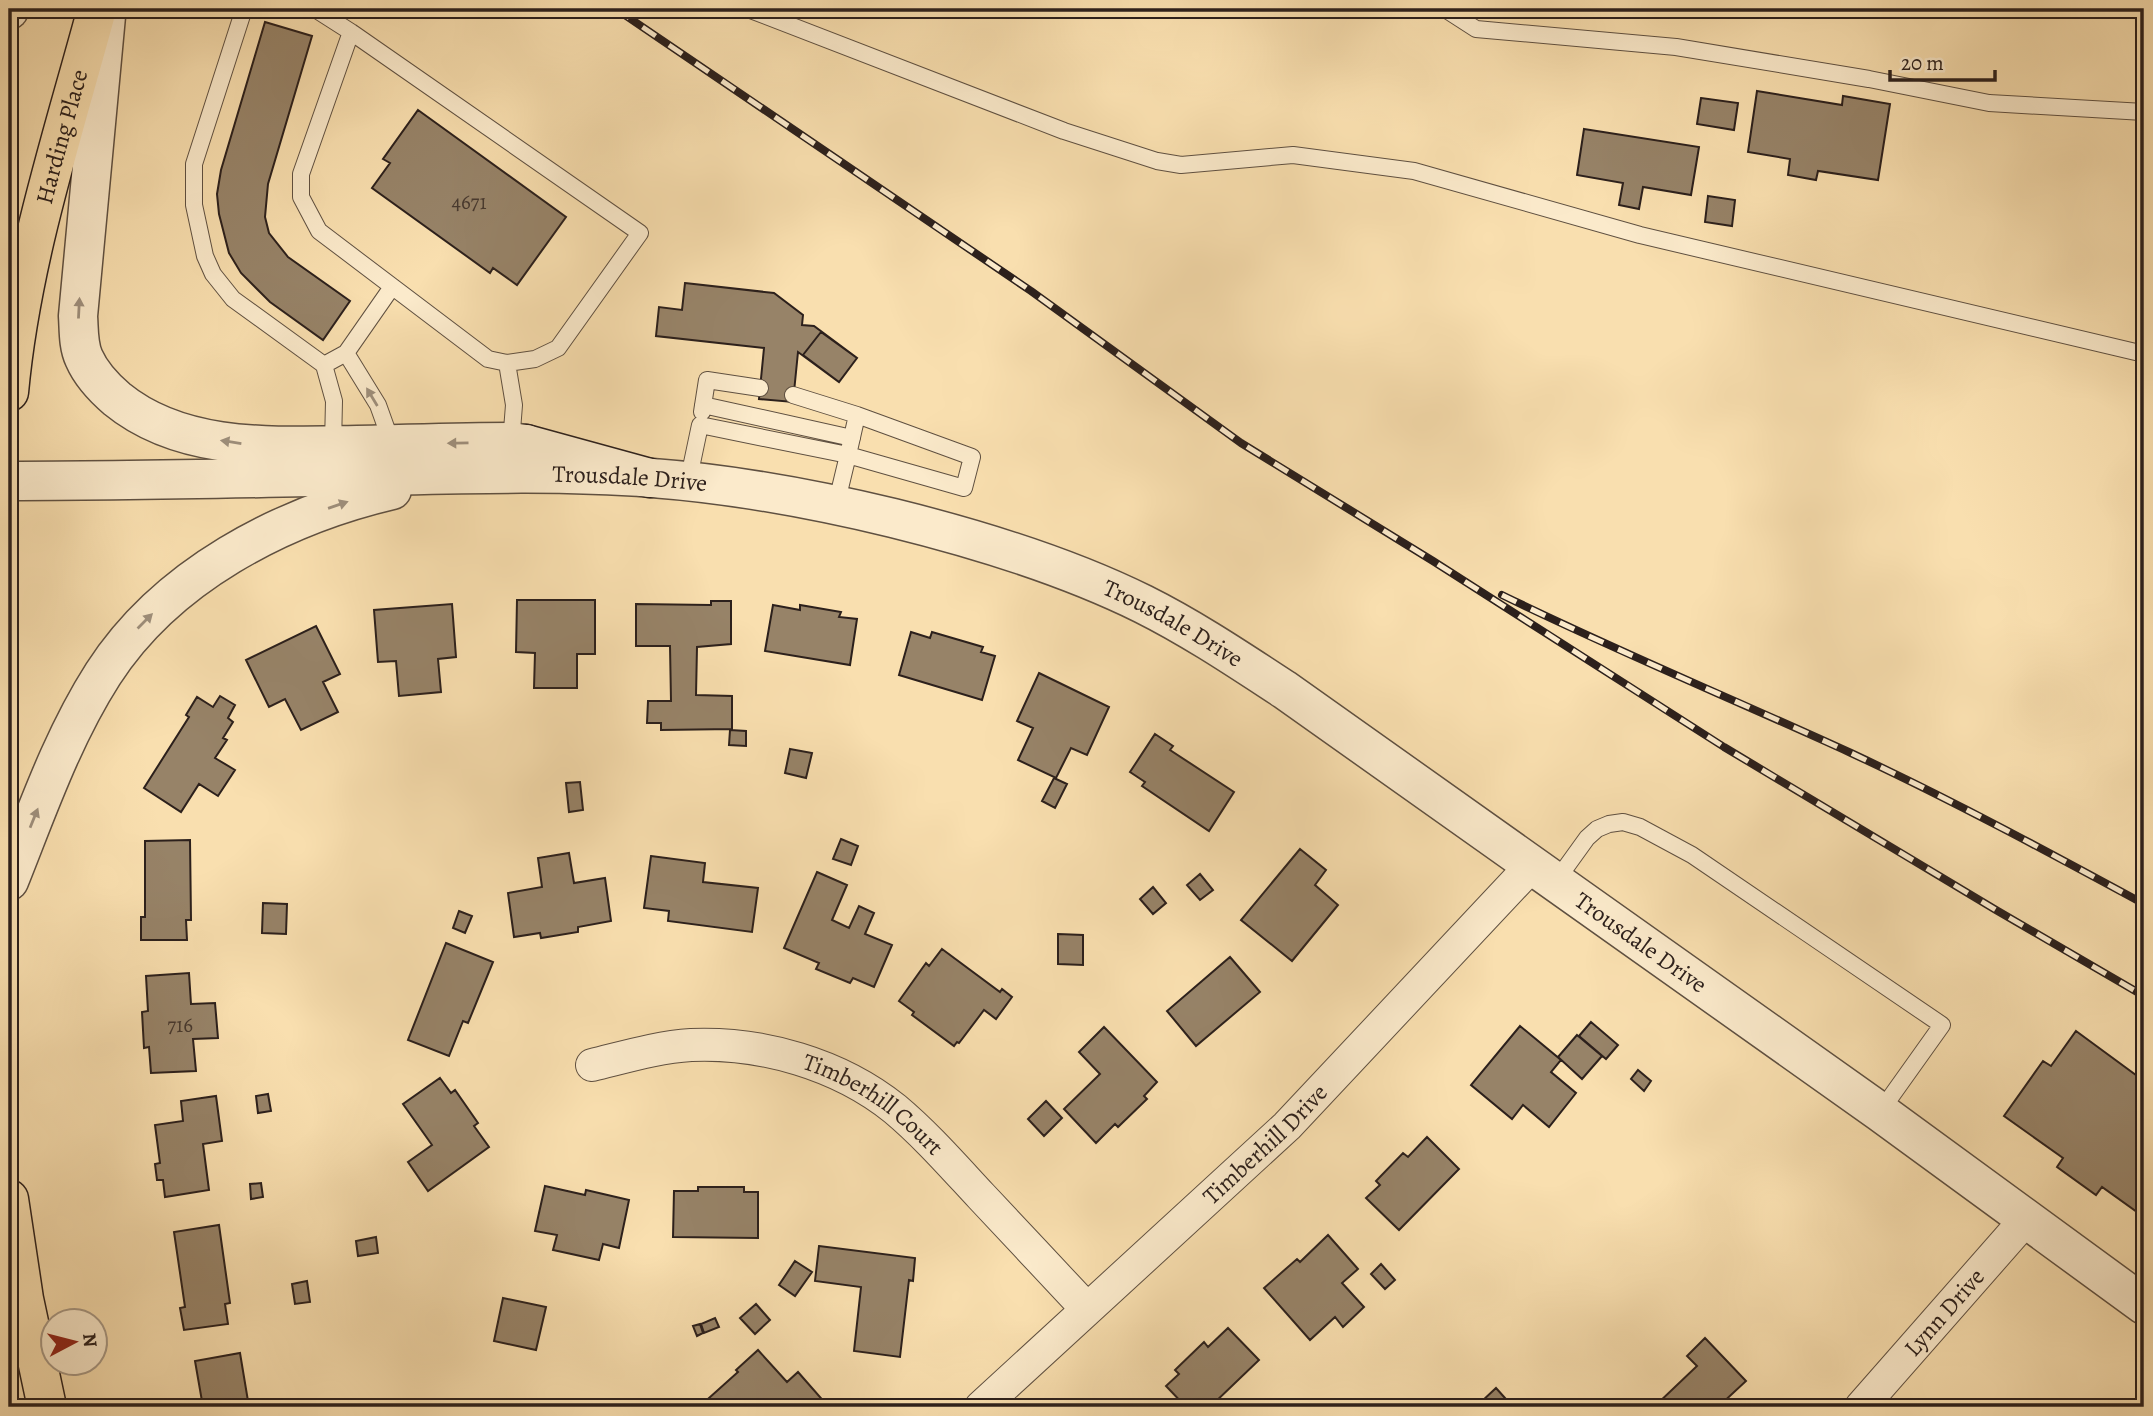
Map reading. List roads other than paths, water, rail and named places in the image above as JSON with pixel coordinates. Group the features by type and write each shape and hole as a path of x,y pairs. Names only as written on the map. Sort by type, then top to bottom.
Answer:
{"main road":[{"name":"Harding Place","path":"9,392 25,282 97,9"},
{"path":"9,1199 24,1298 47,1407"}],"street":[{"path":"107,9 78,316 79,344 83,357 102,386 138,415 160,427 189,435 335,461 459,474"},
{"path":"9,481 335,461 392,444 517,453"},
{"path":"9,881 54,769 103,673 144,621 194,578 272,533 330,507 459,474 517,453"},
{"name":"Trousdale Drive","path":"517,453 650,478 768,493 836,505 951,532 1072,574 1143,604 1285,690 1545,872 2144,1305"},
{"name":"Timberhill Drive","path":"981,1407 1287,1126 1545,872"},
{"name":"Timberhill Court","path":"592,1065 648,1051 690,1045 734,1046 777,1053 857,1084 893,1108 926,1137 1086,1308"},
{"name":"Lynn Drive","path":"1861,1407 2027,1218"}],"lane":[{"path":"244,9 194,164 193,186 198,228 213,274 233,299 324,365 334,401 335,461"},
{"path":"315,9 351,32 639,233 558,348 535,359 507,363 488,359 319,232 301,197 301,174 351,32"},
{"path":"748,9 1064,131 1157,161 1181,165 1293,155 1414,171 1640,235 2144,354"},
{"path":"1445,9 1476,29 1675,47 1869,79 1989,103 2144,112"},
{"path":"324,365 346,353 392,287"},
{"path":"346,353 378,405 392,444"},
{"path":"507,363 514,405 517,453"},
{"path":"688,482 707,380 760,388"},
{"path":"699,425 848,455 964,488 972,457 793,395"},
{"path":"703,405 852,438"},
{"path":"836,505 857,415"},
{"path":"1545,872 1597,829 1623,822 1640,827 1692,855 1942,1025 1880,1112"}],"railway":[{"path":"616,9 1031,291 1241,443 1433,561 1724,747 2144,996"},
{"path":"1502,595 1888,771 1999,826 2144,904"}]}
